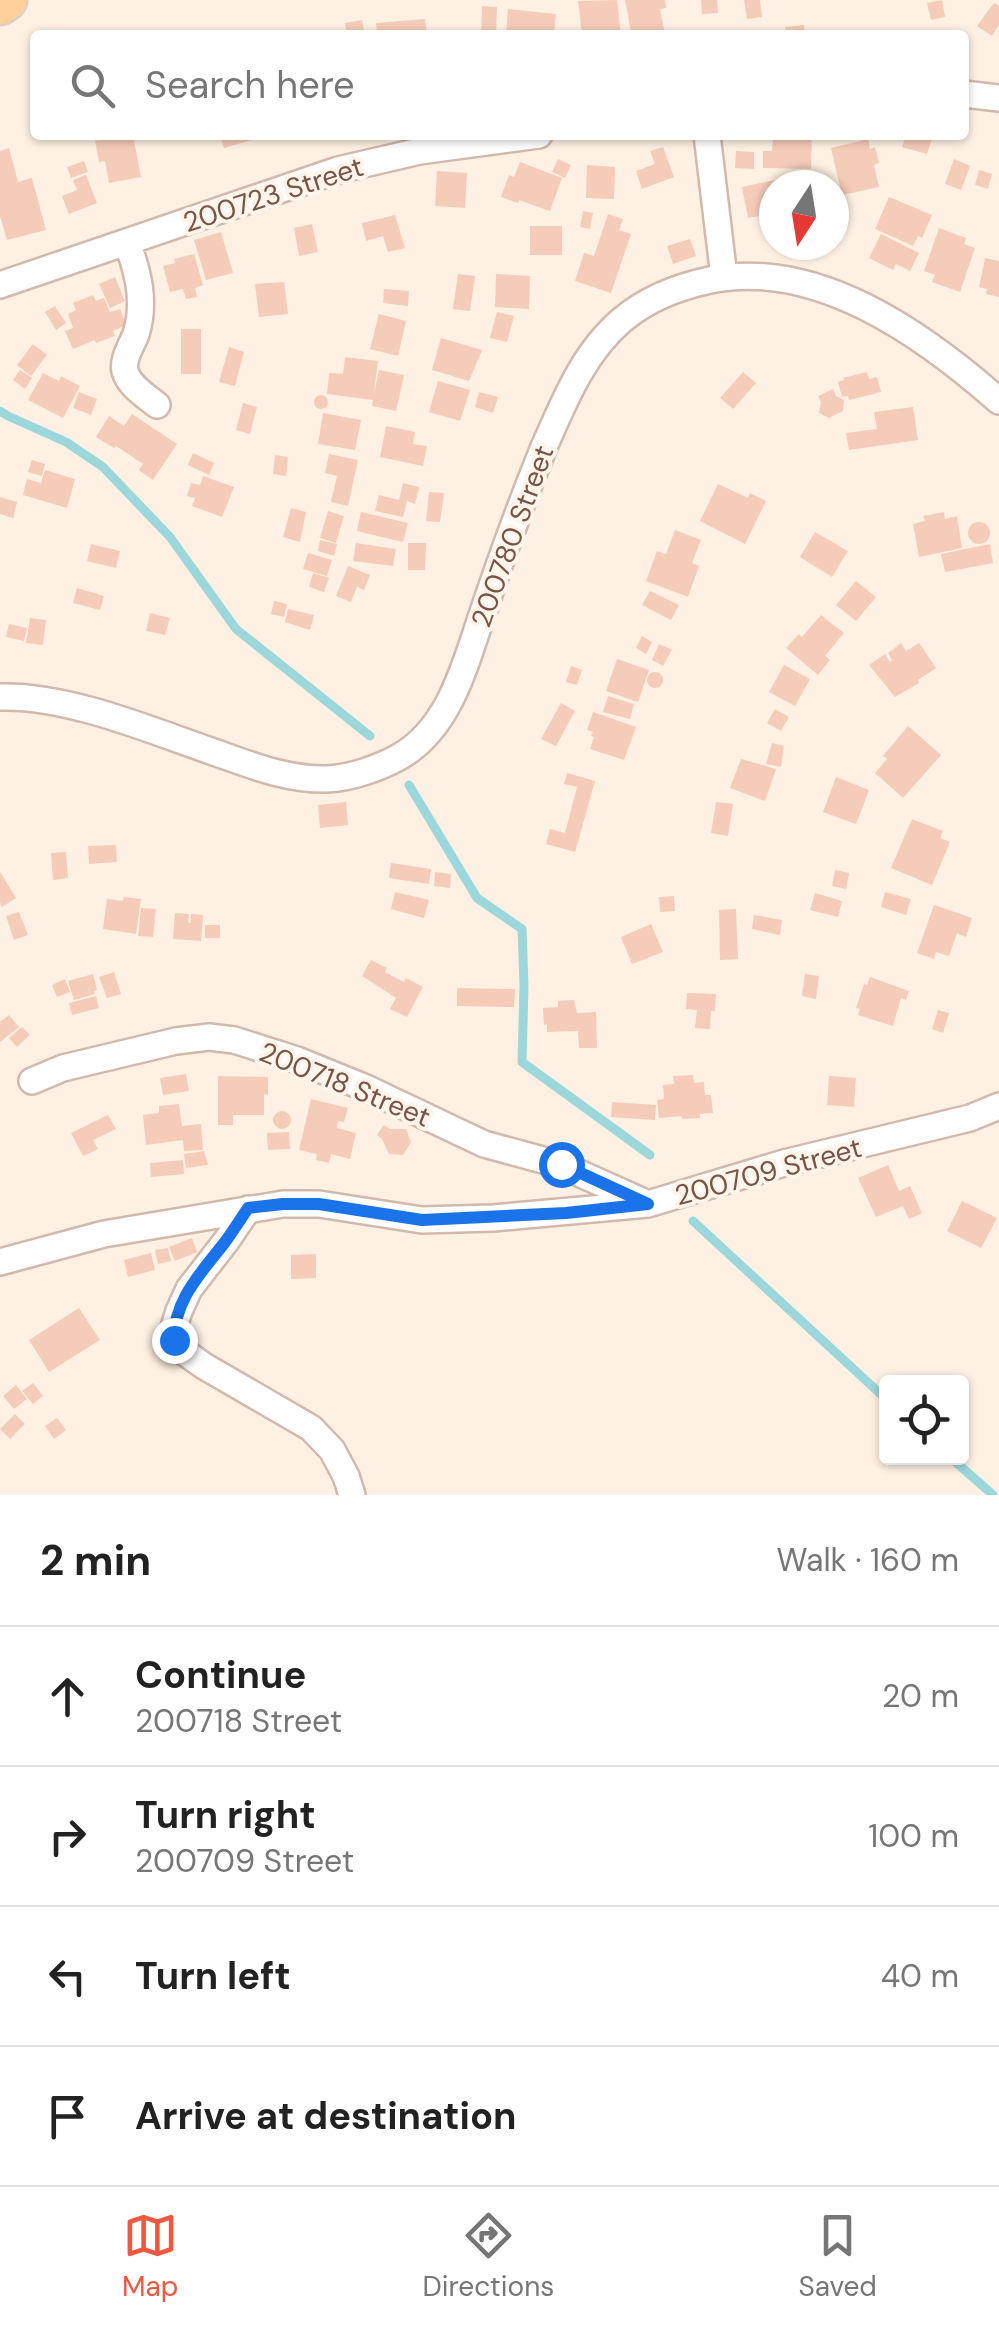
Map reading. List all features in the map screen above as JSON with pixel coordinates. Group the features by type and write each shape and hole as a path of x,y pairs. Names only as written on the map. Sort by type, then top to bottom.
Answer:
{"street":[{"path":"969,95 999,98"},
{"name":"200723 Street","path":"0,285 338,170 420,151 502,140"},
{"path":"708,140 724,277"},
{"path":"127,242 138,272 141,307 125,372 136,388 157,405"},
{"name":"200780 Street","path":"0,697 22,696 71,706 294,777 331,779 401,756 424,738 460,682 517,512 562,405 588,357 615,326 670,290 724,277 760,277 794,282 844,297 898,323 999,401"},
{"name":"200718 Street","path":"32,1081 63,1068 176,1041 209,1036 234,1040 366,1088 484,1144 561,1164 648,1204"},
{"name":"200709 Street","path":"0,1262 104,1234 283,1204 319,1204 422,1220 566,1213 648,1204 784,1163 970,1118 999,1106"},
{"path":"248,1208 189,1288 174,1327 174,1340 204,1366 311,1428 332,1450 352,1495"}],"building":[{"path":"617,0 620,30 581,30 578,1"},
{"path":"625,0 665,0 666,8 660,9 664,30 631,30"},
{"path":"701,0 717,0 718,13 702,14"},
{"path":"744,0 760,0 762,17 747,19"},
{"path":"942,0 945,17 931,20 927,3"},
{"path":"994,3 999,6 999,25 992,36 977,26"},
{"path":"482,6 497,7 496,30 481,30"},
{"path":"508,9 556,14 554,30 506,30"},
{"path":"425,19 426,30 377,30 376,23"},
{"path":"362,20 364,30 346,30 345,23"},
{"path":"804,25 804,30 785,30"},
{"path":"134,140 141,177 109,183 105,161 99,162 95,141"},
{"path":"222,140 251,140 224,148"},
{"path":"773,140 812,140 811,169 763,168 763,151 772,151"},
{"path":"868,140 870,149 875,147 879,163 874,165 879,187 849,193 849,170 836,170 831,148"},
{"path":"904,140 931,140 927,154 902,147"},
{"path":"663,147 674,177 642,189 636,171 655,164 650,151"},
{"path":"9,148 18,182 32,178 46,230 7,240 0,216 0,151"},
{"path":"736,151 754,152 754,169 735,168"},
{"path":"558,159 571,165 565,178 552,172"},
{"path":"954,159 970,166 961,190 945,184"},
{"path":"84,161 88,172 71,178 67,167"},
{"path":"520,162 562,178 550,211 501,197 509,175 514,177"},
{"path":"587,165 615,167 614,199 586,198"},
{"path":"979,170 992,174 988,189 975,185"},
{"path":"437,171 467,173 465,208 435,206"},
{"path":"86,175 97,203 69,214 62,196 77,190 73,180"},
{"path":"759,183 759,216 748,218 742,187"},
{"path":"889,197 932,215 922,238 918,236 913,246 875,229"},
{"path":"583,211 593,213 590,229 580,227"},
{"path":"608,214 623,219 619,230 631,234 611,293 575,281 584,253 594,256"},
{"path":"395,215 405,248 388,252 383,236 366,241 362,223"},
{"path":"312,224 318,252 299,256 294,228"},
{"path":"530,226 562,226 562,255 530,255"},
{"path":"939,228 966,238 964,244 975,248 960,292 932,282 935,275 924,271"},
{"path":"221,232 233,273 206,280 194,240"},
{"path":"881,234 919,253 910,271 896,264 893,270 869,258"},
{"path":"690,239 696,256 673,264 667,246"},
{"path":"194,254 203,285 195,288 197,297 186,299 183,289 170,292 163,266"},
{"path":"985,258 999,261 999,297 986,294 987,289 979,287"},
{"path":"458,274 475,276 470,311 453,309"},
{"path":"496,274 530,276 529,309 495,307"},
{"path":"115,277 125,301 110,308 99,284"},
{"path":"284,282 288,314 259,317 255,284"},
{"path":"384,289 409,291 408,306 383,303"},
{"path":"93,295 96,301 104,298 110,312 120,309 126,325 113,331 115,336 73,349 65,331 73,328 68,314 76,310 73,303"},
{"path":"55,306 66,323 56,330 45,312"},
{"path":"497,312 514,316 507,342 490,338"},
{"path":"379,314 406,321 398,356 370,349"},
{"path":"181,329 201,329 201,374 181,374"},
{"path":"441,338 482,350 469,381 432,370"},
{"path":"33,344 47,355 31,376 17,365"},
{"path":"229,347 244,352 235,386 219,382"},
{"path":"345,357 378,361 374,394 379,370 404,375 396,411 372,406 373,400 327,394 329,373 343,374"},
{"path":"20,370 32,378 25,389 13,380"},
{"path":"743,372 756,383 733,409 720,398"},
{"path":"867,372 869,379 877,377 881,392 849,400 848,396 842,397 838,382"},
{"path":"43,373 59,381 61,376 80,386 63,418 28,400"},
{"path":"438,381 470,390 460,421 429,412"},
{"path":"833,389 844,400 843,411 829,418 819,413 818,396"},
{"path":"79,392 97,399 91,415 73,408"},
{"path":"479,392 498,397 493,413 475,407"},
{"path":"321,395 328,402 321,409 314,402"},
{"path":"243,403 257,407 250,434 236,430"},
{"path":"913,407 918,440 849,450 846,433 877,429 874,412"},
{"path":"323,413 361,420 355,450 318,444"},
{"path":"132,414 177,444 153,480 139,470 143,464 96,437 109,416 124,426"},
{"path":"386,426 415,432 413,444 427,446 423,466 380,457"},
{"path":"193,453 214,463 209,475 188,465"},
{"path":"329,454 358,460 348,506 331,502 337,476 325,473"},
{"path":"275,455 288,457 286,476 273,474"},
{"path":"32,460 45,464 42,476 28,472"},
{"path":"45,470 75,479 67,508 23,495 27,479 41,483"},
{"path":"203,476 234,487 222,517 192,506 195,498 187,496 191,483 200,485"},
{"path":"403,483 419,487 415,504 407,501 403,517 375,511 379,495 399,500"},
{"path":"718,484 748,498 750,493 766,501 745,544 700,521"},
{"path":"429,492 444,493 440,522 426,521"},
{"path":"0,497 17,502 13,518 0,514"},
{"path":"291,508 306,512 300,542 283,537"},
{"path":"328,511 344,516 336,543 320,538"},
{"path":"361,512 408,523 403,542 357,531"},
{"path":"944,512 945,519 957,516 962,548 919,557 913,524 925,521 923,516"},
{"path":"979,522 987,525 987,541 979,544 971,541 968,533 971,525"},
{"path":"675,530 701,540 692,563 699,566 688,597 646,581 657,551 666,554"},
{"path":"815,532 848,551 832,577 800,557"},
{"path":"320,540 337,544 334,556 318,551"},
{"path":"356,543 396,549 393,566 353,561"},
{"path":"408,543 426,543 425,570 408,570"},
{"path":"91,544 120,551 116,568 87,561"},
{"path":"990,544 993,563 945,572 941,554"},
{"path":"308,553 332,560 327,576 303,569"},
{"path":"348,566 370,575 364,590 357,587 351,602 336,596"},
{"path":"313,573 329,578 324,592 309,587"},
{"path":"856,581 876,597 856,621 836,605"},
{"path":"77,588 104,596 100,610 73,603"},
{"path":"650,591 679,605 671,620 642,605"},
{"path":"274,601 287,604 284,617 271,614"},
{"path":"288,609 314,615 310,630 285,622"},
{"path":"150,613 170,618 165,635 146,631"},
{"path":"821,615 844,633 825,656 830,660 818,675 786,648"},
{"path":"30,618 46,620 43,645 26,643"},
{"path":"9,624 27,628 24,641 6,637"},
{"path":"642,636 652,642 646,654 636,648"},
{"path":"901,643 906,651 919,643 936,668 895,697 869,665 885,654 890,662 888,653"},
{"path":"659,644 672,650 663,666 652,660"},
{"path":"617,659 649,670 638,702 606,691"},
{"path":"784,665 810,679 795,706 769,692"},
{"path":"571,666 582,670 577,685 566,682"},
{"path":"655,672 663,680 655,688 647,680"},
{"path":"608,696 634,704 630,719 603,712"},
{"path":"561,703 575,711 556,746 541,739"},
{"path":"775,709 789,717 781,731 767,723"},
{"path":"593,712 636,727 624,760 590,749 594,737 587,730"},
{"path":"908,726 941,755 903,798 875,773 887,759 883,756"},
{"path":"772,743 784,746 781,767 766,764"},
{"path":"741,759 776,769 765,801 730,788"},
{"path":"567,773 595,781 575,852 546,844 550,829 565,833 577,787 564,784"},
{"path":"836,777 869,790 856,824 823,812"},
{"path":"346,802 348,825 320,828 318,805"},
{"path":"716,802 733,804 728,836 711,833"},
{"path":"912,819 943,831 940,838 950,842 932,885 891,868"},
{"path":"116,845 117,862 89,864 88,846"},
{"path":"66,852 68,878 53,880 51,853"},
{"path":"391,863 431,869 429,884 389,878"},
{"path":"835,870 849,873 846,889 832,886"},
{"path":"0,872 16,898 2,907 0,903"},
{"path":"435,872 451,874 450,888 434,886"},
{"path":"395,892 429,900 424,918 391,909"},
{"path":"885,892 911,899 906,915 881,907"},
{"path":"815,893 842,901 838,917 810,910"},
{"path":"674,896 675,911 660,912 659,897"},
{"path":"124,897 141,899 136,934 103,929 107,899 123,901"},
{"path":"934,905 972,918 966,937 957,933 949,956 936,952 934,959 917,953"},
{"path":"141,908 156,909 153,937 138,936"},
{"path":"736,909 738,959 720,960 719,910"},
{"path":"19,912 28,935 14,940 6,916"},
{"path":"175,913 189,914 191,923 191,914 203,915 201,941 173,939"},
{"path":"754,915 782,920 780,935 752,929"},
{"path":"651,924 663,952 632,964 621,937"},
{"path":"205,925 220,925 220,938 205,938"},
{"path":"371,960 404,982 406,978 423,987 407,1017 390,1009 396,998 362,976"},
{"path":"114,972 121,994 107,998 99,977"},
{"path":"93,974 95,994 74,1000 68,981"},
{"path":"805,974 819,976 816,999 802,996"},
{"path":"870,977 909,991 906,1000 901,998 893,1026 858,1015 860,1009 856,1008"},
{"path":"65,979 70,992 57,997 52,985"},
{"path":"457,988 515,989 514,1007 457,1006"},
{"path":"687,993 716,994 710,1029 695,1028 697,1010 686,1009"},
{"path":"96,996 99,1008 72,1015 69,1003"},
{"path":"574,1000 577,1013 596,1012 597,1048 579,1048 578,1031 547,1032 543,1008 558,1007 558,1001"},
{"path":"938,1010 949,1013 943,1033 932,1029"},
{"path":"9,1015 19,1027 0,1042 0,1022"},
{"path":"22,1027 30,1035 17,1047 9,1038"},
{"path":"186,1074 189,1091 163,1095 160,1078"},
{"path":"693,1075 694,1083 704,1082 705,1095 711,1095 713,1113 700,1114 700,1118 659,1118 657,1100 664,1099 663,1085 674,1084 673,1076"},
{"path":"218,1076 268,1077 264,1115 233,1115 233,1125 218,1125"},
{"path":"829,1076 856,1078 854,1107 827,1105"},
{"path":"311,1099 348,1108 344,1122 338,1121 337,1128 356,1133 350,1159 331,1154 329,1163 316,1160 317,1154 299,1150"},
{"path":"612,1102 656,1105 655,1120 611,1117"},
{"path":"179,1104 182,1126 201,1124 203,1150 184,1151 183,1140 146,1145 143,1115 159,1113 159,1106"},
{"path":"282,1111 291,1120 282,1129 273,1120"},
{"path":"108,1115 116,1129 93,1140 98,1149 83,1156 71,1133"},
{"path":"384,1125 406,1129 411,1142 403,1155 389,1154 377,1135"},
{"path":"289,1132 290,1149 268,1150 267,1133"},
{"path":"204,1151 208,1165 186,1168 184,1154"},
{"path":"183,1160 184,1174 151,1177 150,1163"},
{"path":"888,1165 899,1191 910,1186 922,1213 909,1219 903,1206 876,1217 858,1178"},
{"path":"962,1201 997,1218 981,1248 947,1231"},
{"path":"192,1238 197,1252 175,1261 169,1247"},
{"path":"168,1248 171,1261 158,1264 155,1250"},
{"path":"151,1253 155,1270 128,1277 124,1260"},
{"path":"316,1254 316,1278 291,1279 291,1255"},
{"path":"79,1308 100,1340 49,1372 29,1340"},
{"path":"33,1383 43,1396 33,1404 22,1391"},
{"path":"16,1385 27,1399 14,1409 3,1396"},
{"path":"15,1414 25,1424 10,1439 0,1429"},
{"path":"57,1418 66,1430 54,1439 45,1426"}],"waterway":[{"path":"0,411 66,442 103,467 170,537 236,629 370,736"},
{"path":"409,785 477,898 522,929 522,1062 650,1155"},
{"path":"693,1221 879,1393"},
{"path":"959,1465 993,1495"}],"route":[{"path":"174,1340 174,1327 189,1288 248,1208 319,1204 422,1220 566,1213 648,1204 561,1164"}]}
